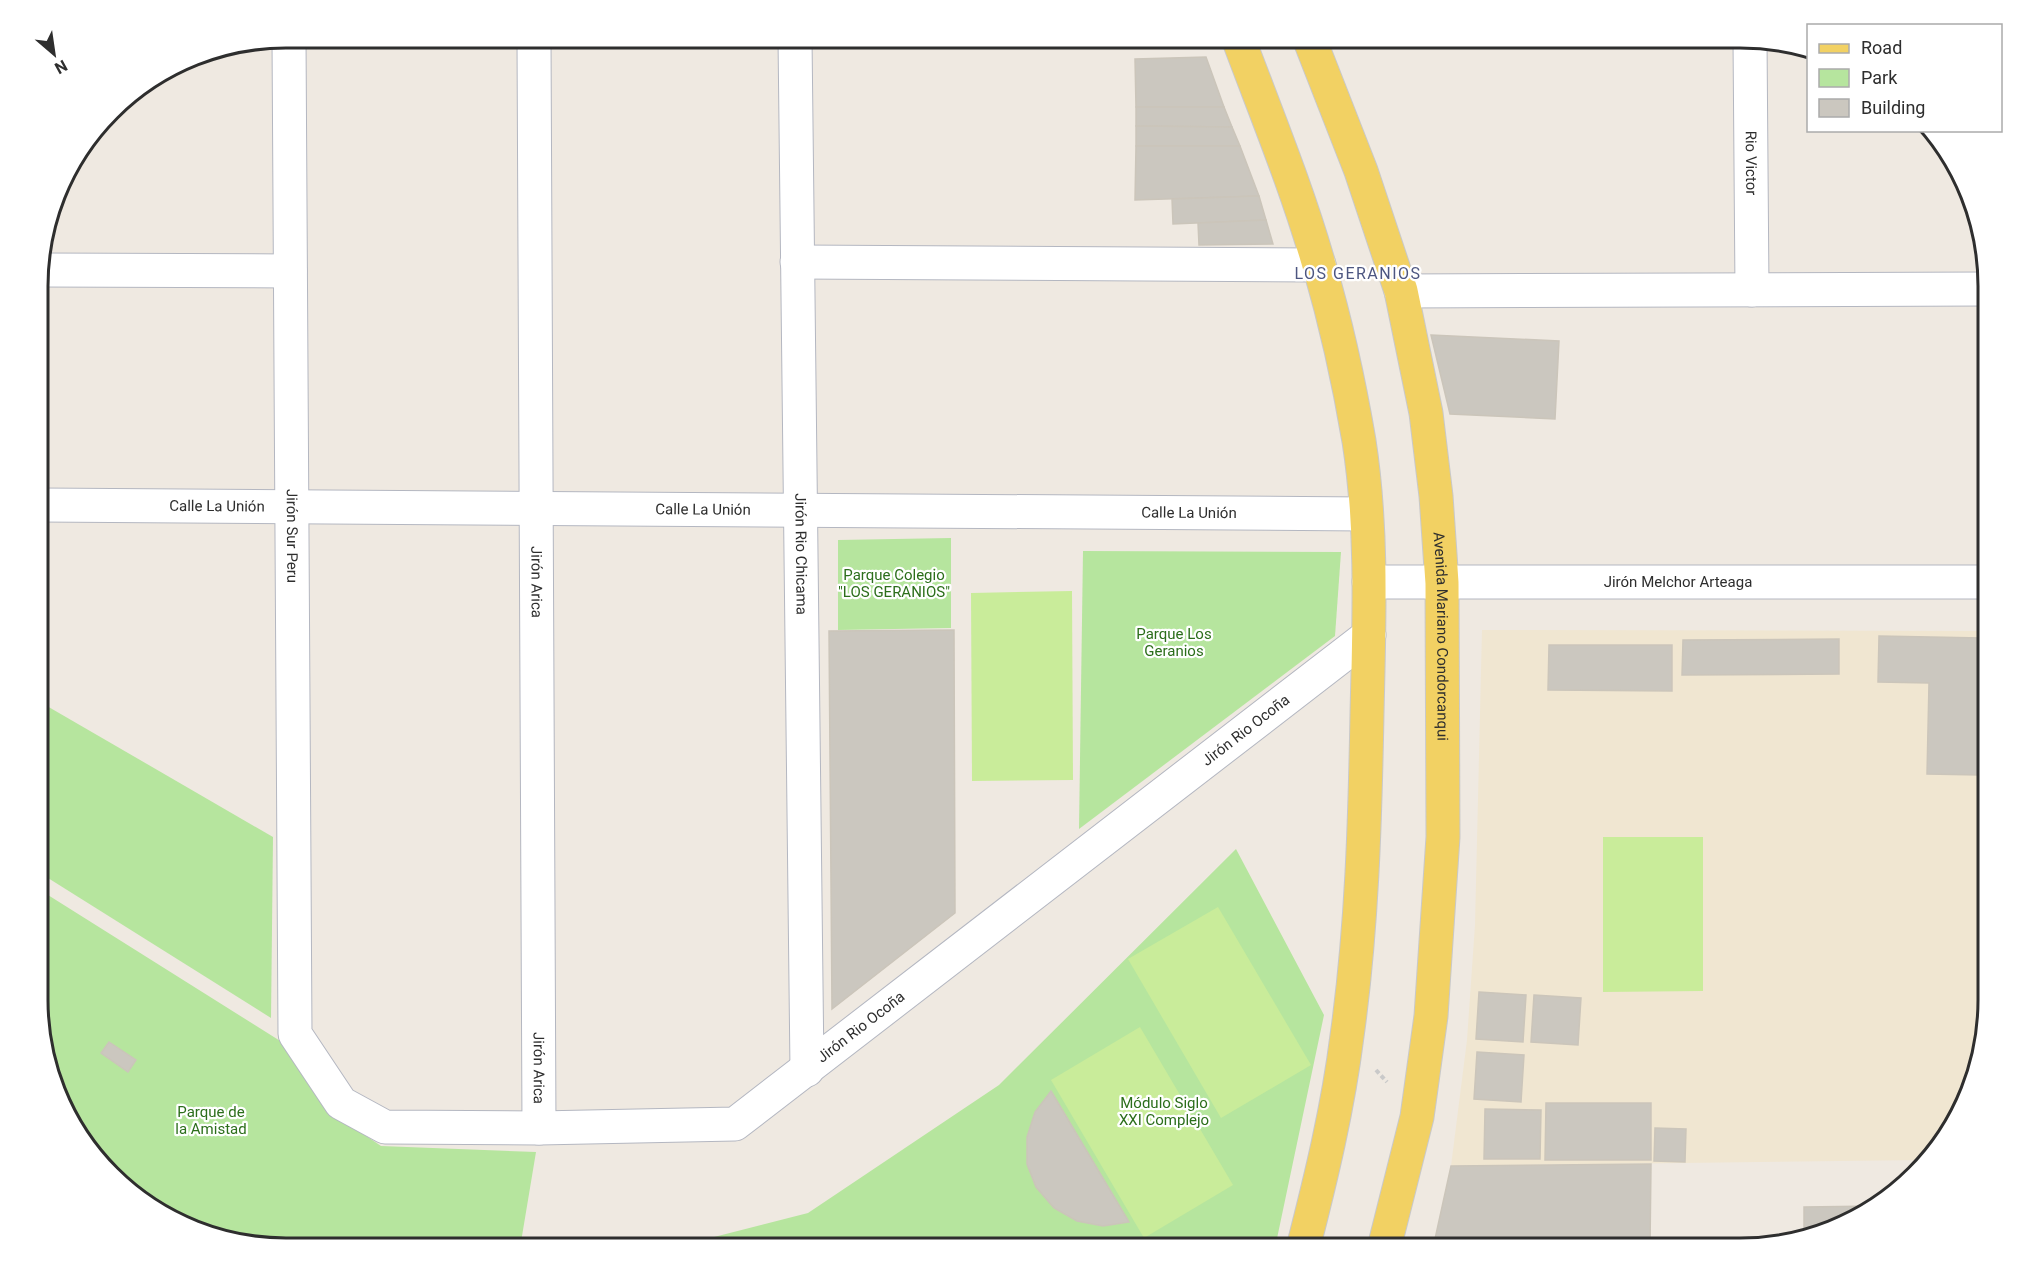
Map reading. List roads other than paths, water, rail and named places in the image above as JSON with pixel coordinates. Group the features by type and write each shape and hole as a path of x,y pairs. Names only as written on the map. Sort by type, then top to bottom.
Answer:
{"main road":[{"path":"1242,48 1319,265 1342,357 1359,443 1370,582 1364,838 1347,1036 1328,1147 1305,1238"},
{"name":"Avenida Mariano Condorcanqui","path":"1314,48 1361,171 1401,291 1426,413 1436,496 1442,583 1443,837 1431,1016 1417,1117 1387,1238"}],"street":[{"name":"Jirón Sur Peru","path":"289,48 295,1034"},
{"name":"Jirón Arica","path":"534,48 539,1128"},
{"name":"Jirón Rio Chicama","path":"795,48 807,1070"},
{"name":"Rio Victor","path":"1750,49 1752,290"},
{"path":"797,262 1319,265"},
{"path":"49,270 290,271"},
{"path":"1401,291 1978,289"},
{"name":"Calle La Unión","path":"48,505 1366,514"},
{"name":"Jirón Melchor Arteaga","path":"1370,582 1978,582"},
{"name":"Jirón Rio Ocoña","path":"295,1034 341,1103 385,1126 539,1128 735,1124 1369,635"}],"district":[{"name":"LOS GERANIOS","path":"1358,273"}],"park label":[{"name":"Parque Colegio \"LOS GERANIOS\"","path":"894,584"},
{"name":"Parque Los Geranios","path":"1174,642"},
{"name":"Módulo Siglo XXI Complejo","path":"1164,1112"},
{"name":"Parque de la Amistad","path":"211,1120"}]}
